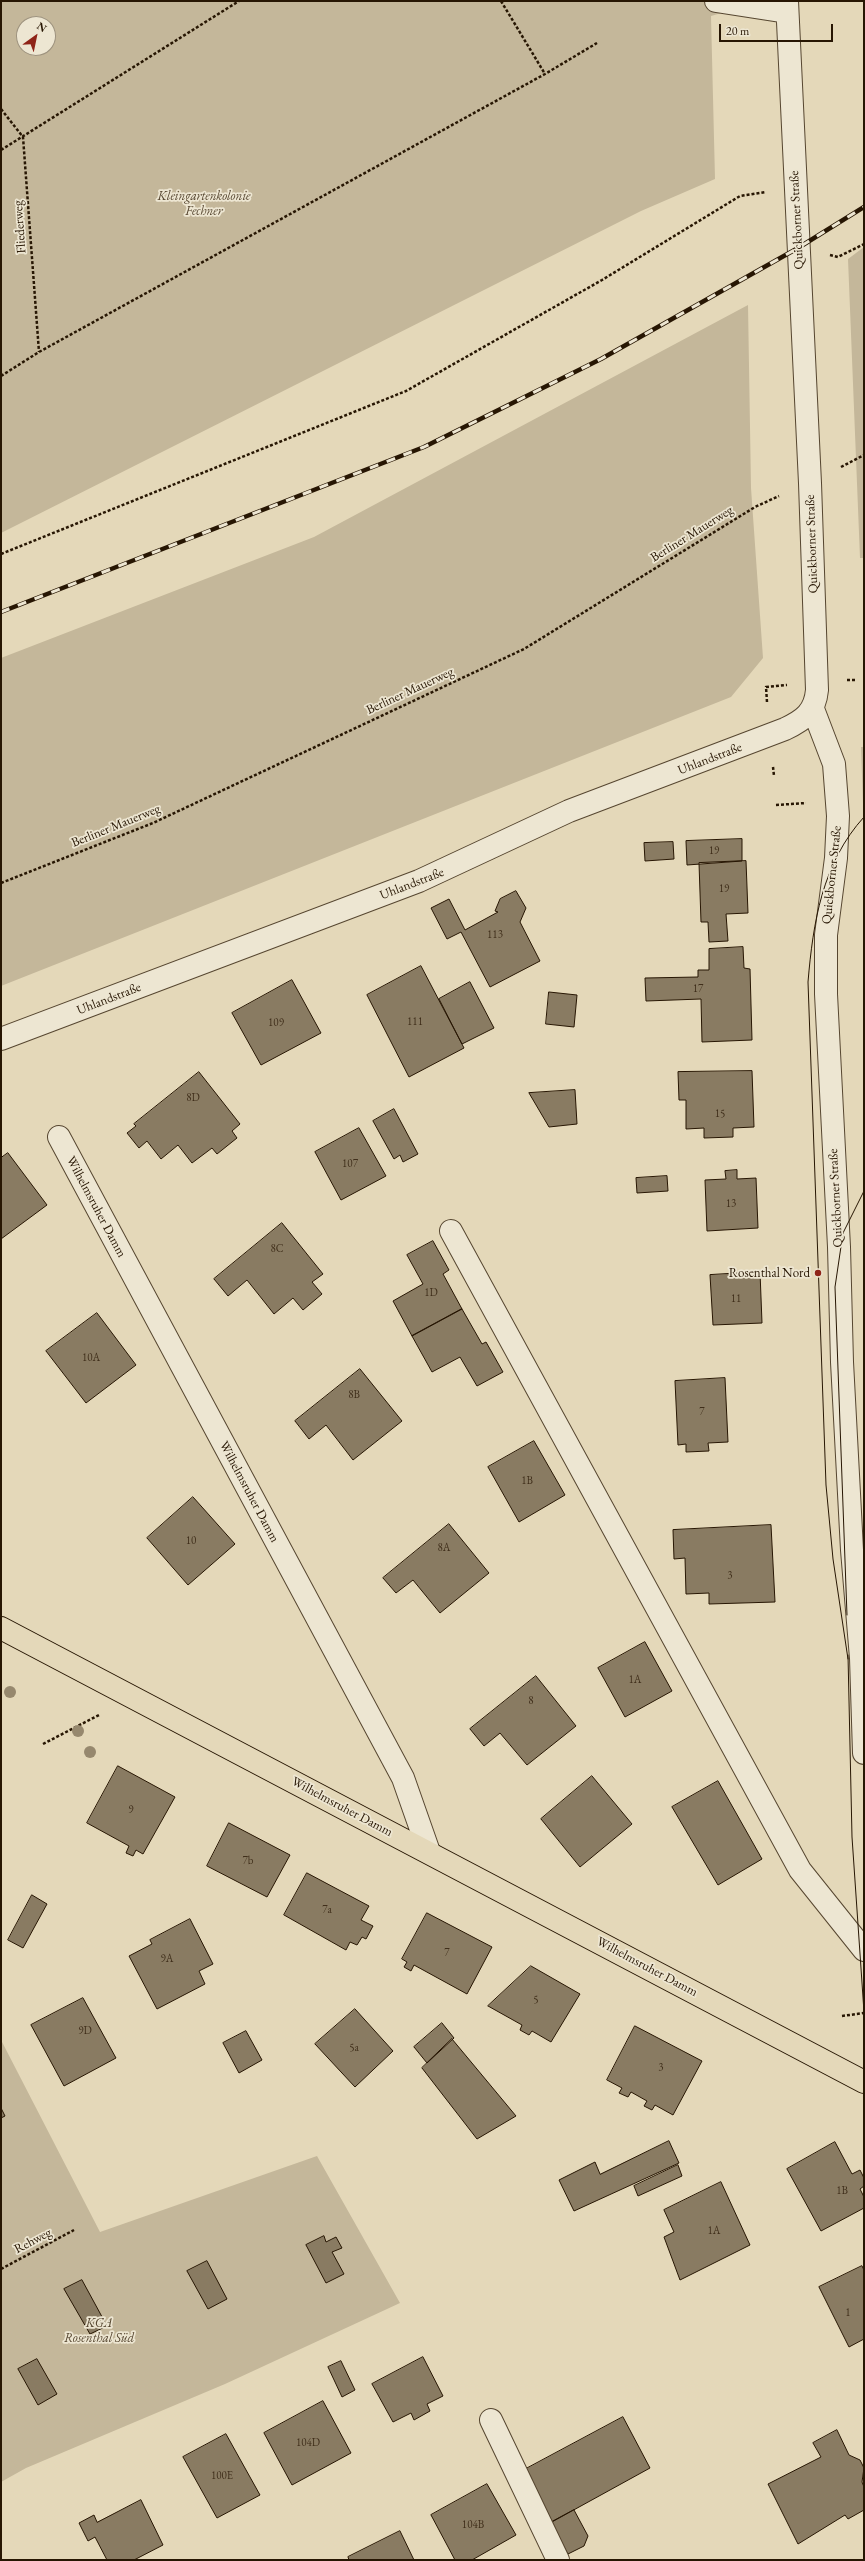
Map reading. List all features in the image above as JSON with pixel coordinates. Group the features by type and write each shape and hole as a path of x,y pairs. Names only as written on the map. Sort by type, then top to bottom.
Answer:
{"main road":[{"name":"Wilhelmsruher Damm","path":"1,1628 864,2082"}],"street":[{"path":"716,1 787,6"},
{"name":"Quickborner Straße","path":"787,6 810,483 817,666 817,690 813,709 834,764 838,816 836,858 826,935 826,987 839,1247 842,1362 851,1543 860,1651 864,1753"},
{"name":"Uhlandstraße","path":"1,1039 419,882 570,811 785,729 802,720 813,709"},
{"name":"Wilhelmsruher Damm","path":"59,1137 403,1778 429,1852"},
{"path":"451,1231 800,1870 864,1950"},
{"path":"491,2420 558,2560"}],"path":[{"path":"1,150 240,1"},
{"path":"501,1 545,74"},
{"path":"1,376 39,352 545,74 597,43"},
{"path":"1,109 23,137"},
{"name":"Fliederweg","path":"23,137 39,352"},
{"path":"1,554 406,391 602,280 740,196 751,193 795,190"},
{"name":"Berliner Mauerweg","path":"1,883 154,823 524,649 755,507 810,483"},
{"path":"43,1744 99,1715"},
{"path":"842,2016 864,2013"},
{"name":"Rehweg","path":"1,2269 74,2230"}],"green space":[{"name":"Kleingartenkolonie Fechner","path":"1,1 735,1 735,9 711,16 715,179 641,211 1,533"},
{"path":"864,247 864,558 860,558 848,259"},
{"path":"748,305 751,488 763,658 731,697 1,986 1,658 314,537"},
{"path":"861,747 864,747 864,832"},
{"name":"KGA Rosenthal Süd","path":"1,2040 100,2232 317,2156 400,2303 225,2384 26,2468 1,2482"}],"building":[{"path":"742,839 742,861 687,865 686,841"},
{"path":"673,842 674,859 645,861 644,843"},
{"path":"746,861 748,913 726,914 728,941 709,942 708,922 701,922 699,863"},
{"path":"516,891 526,908 520,922 540,961 490,987 461,932 447,939 431,908 449,899 465,930 498,912 495,911 500,899"},
{"path":"743,947 744,968 750,969 752,1040 702,1042 701,999 646,1001 645,978 698,977 698,970 709,970 709,949"},
{"path":"421,966 464,1048 409,1077 367,995"},
{"path":"292,980 321,1033 261,1065 232,1013"},
{"path":"470,982 494,1028 462,1044 439,999"},
{"path":"549,992 577,995 574,1027 546,1024"},
{"path":"752,1071 754,1127 733,1128 733,1137 704,1138 704,1128 686,1129 686,1100 679,1100 678,1072"},
{"path":"199,1072 240,1124 232,1131 237,1138 217,1154 212,1148 192,1163 178,1145 161,1159 147,1141 139,1148 127,1133 136,1126 134,1124"},
{"path":"575,1090 577,1124 549,1127 529,1093"},
{"path":"394,1109 418,1154 403,1162 400,1155 394,1159 373,1121"},
{"path":"359,1128 386,1176 341,1200 315,1152"},
{"path":"8,1153 47,1205 1,1239 1,1158"},
{"path":"737,1170 737,1179 756,1178 758,1228 707,1231 705,1180 726,1179 725,1171"},
{"path":"667,1176 668,1191 637,1193 636,1178"},
{"path":"282,1223 323,1274 312,1282 322,1294 303,1310 293,1298 274,1314 247,1280 228,1296 214,1279"},
{"path":"433,1241 449,1270 443,1274 462,1309 412,1336 393,1301 423,1284 407,1255"},
{"path":"760,1272 762,1323 713,1325 710,1275"},
{"path":"462,1309 482,1344 486,1342 503,1372 477,1386 460,1357 432,1372 412,1336"},
{"path":"97,1313 136,1365 86,1403 46,1351"},
{"path":"360,1369 402,1421 353,1460 326,1425 309,1439 295,1421"},
{"path":"725,1378 728,1442 708,1443 709,1451 686,1452 686,1444 678,1445 675,1381"},
{"path":"534,1441 565,1495 519,1522 488,1467"},
{"path":"193,1497 235,1544 188,1585 147,1538"},
{"path":"449,1524 489,1573 440,1613 413,1580 396,1593 383,1578"},
{"path":"771,1525 775,1602 709,1604 709,1593 686,1594 685,1558 674,1559 673,1530"},
{"path":"645,1642 672,1691 625,1717 598,1668"},
{"path":"536,1676 576,1726 527,1765 500,1733 484,1746 470,1729"},
{"path":"118,1766 175,1797 143,1854 136,1850 133,1856 126,1853 129,1846 87,1823"},
{"path":"592,1776 632,1824 580,1867 541,1819"},
{"path":"718,1781 762,1859 718,1885 672,1807"},
{"path":"229,1823 290,1855 267,1897 207,1866"},
{"path":"307,1873 369,1906 361,1920 373,1926 366,1939 362,1937 357,1945 350,1942 346,1950 284,1915"},
{"path":"32,1895 47,1904 23,1948 8,1940"},
{"path":"427,1913 492,1947 467,1994 414,1965 411,1971 404,1967 407,1962 402,1959"},
{"path":"190,1919 213,1964 199,1971 205,1984 157,2009 129,1956 152,1944 150,1940"},
{"path":"531,1966 580,1994 551,2042 532,2031 529,2035 520,2030 522,2025 488,2006"},
{"path":"83,1998 116,2058 64,2086 31,2025"},
{"path":"355,2009 393,2051 355,2087 315,2044"},
{"path":"442,2023 454,2038 427,2063 414,2047"},
{"path":"635,2026 702,2061 673,2115 655,2105 652,2110 644,2106 647,2101 631,2092 628,2097 619,2093 622,2088 607,2080"},
{"path":"246,2031 262,2060 239,2073 223,2043"},
{"path":"452,2039 516,2116 477,2139 422,2068"},
{"path":"1,2108 5,2116 1,2118"},
{"path":"669,2141 679,2163 574,2211 559,2180 595,2162 600,2174"},
{"path":"835,2142 852,2174 860,2170 864,2178 864,2186 860,2189 864,2197 864,2208 821,2231 787,2169"},
{"path":"678,2165 682,2176 638,2196 634,2186"},
{"path":"721,2182 750,2245 680,2280 664,2237 674,2232 664,2210"},
{"path":"324,2236 326,2242 336,2237 342,2248 332,2252 344,2274 326,2283 306,2245"},
{"path":"207,2261 227,2299 208,2309 187,2271"},
{"path":"862,2266 864,2270 864,2339 849,2347 819,2287"},
{"path":"82,2280 107,2326 90,2334 64,2289"},
{"path":"423,2357 443,2396 427,2404 430,2411 414,2420 411,2413 393,2422 372,2384"},
{"path":"37,2359 57,2394 38,2405 18,2369"},
{"path":"341,2361 355,2390 342,2397 328,2367"},
{"path":"323,2401 351,2453 292,2485 264,2433"},
{"path":"623,2417 650,2468 550,2523 524,2470"},
{"path":"837,2430 849,2455 860,2460 864,2468 862,2482 864,2487 864,2510 848,2519 845,2515 798,2544 768,2484 821,2457 813,2443"},
{"path":"226,2434 260,2495 217,2518 183,2457"},
{"path":"487,2484 516,2535 472,2560 455,2560 431,2515"},
{"path":"141,2500 163,2545 134,2560 107,2560 95,2537 88,2541 79,2523 94,2515 97,2522"},
{"path":"574,2510 588,2536 584,2546 568,2554 550,2523"},
{"path":"400,2531 414,2560 349,2560 348,2557"}],"tram line":[{"path":"848,1659 833,1559 826,1485 808,982 817,916 829,874 838,854 864,817"},
{"path":"847,1615 835,1287 843,1233 864,1191"},
{"path":"848,1655 852,1837 864,2012"}],"railway":[{"path":"1,612 424,447 601,359 798,248 864,207"}],"place":[{"name":"Rosenthal Nord","path":"818,1273"}]}
